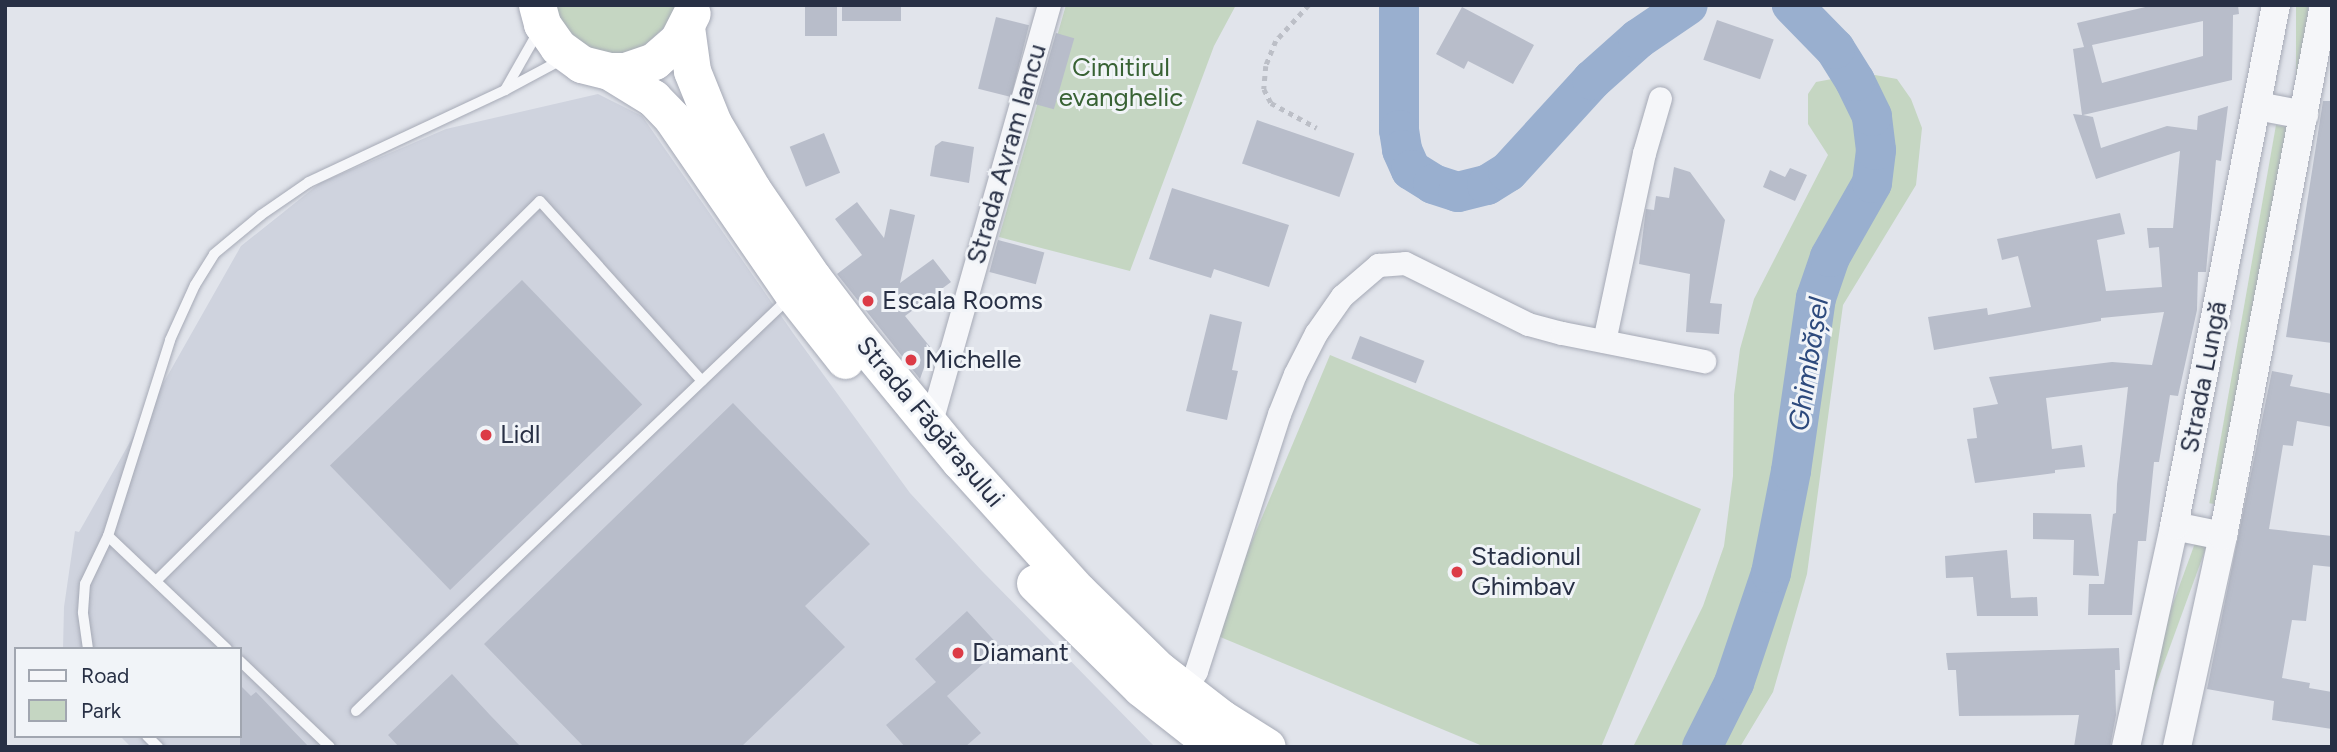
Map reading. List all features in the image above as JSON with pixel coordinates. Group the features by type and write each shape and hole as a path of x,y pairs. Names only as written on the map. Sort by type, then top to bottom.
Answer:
{"highway":[{"name":"Strada Făgărașului","path":"538,11 549,36 568,56 594,69 609,71 632,69 654,61 667,52 690,16"},
{"name":"Strada Făgărașului","path":"690,16 692,71 702,103 752,189 813,278 930,425 1078,591 1159,670 1267,747"},
{"name":"Strada Făgărașului","path":"609,71 653,99 672,118 793,294 940,476 1049,598 1141,688 1216,747"}],"street":[{"name":"Strada Avram Iancu","path":"930,425 1049,5"},
{"name":"Strada Lungă","path":"2126,747 2174,526 2276,5"},
{"name":"Strada Lungă","path":"2177,747 2222,536 2324,5"},
{"path":"1604,341 1644,153 1660,98"},
{"path":"2257,106 2304,115"},
{"path":"1185,690 1196,671 1279,414 1295,374 1316,333 1342,296 1378,265 1405,263 1528,324 1704,360"},
{"path":"2174,526 2222,536"}],"lane":[{"path":"505,90 538,11"},
{"path":"88,647 83,612 85,584 108,536 170,340 195,285 214,254 261,215 309,182 505,90 568,56"},
{"path":"156,581 540,201 702,381"},
{"path":"356,711 793,294"},
{"path":"108,536 225,647"},
{"path":"242,663 330,747"}],"path":[{"path":"1309,5 1276,41 1266,66 1264,89 1271,103 1317,128"}],"shaded area":[{"path":"598,94 642,116 793,333 910,493 982,571 1155,747 131,747 122,738 242,738 242,647 63,647 64,607 75,531 79,532 241,246 320,183 446,129"}],"green space":[{"path":"553,5 676,5 670,22 640,50 620,55 600,54 565,32"},
{"name":"Cimitirul evanghelic","path":"1066,5 1236,5 1214,46 1130,271 999,237"},
{"path":"2296,5 2308,5 2308,88 2296,88"},
{"path":"1864,73 1897,79 1911,99 1922,128 1916,185 1843,305 1807,574 1773,692 1740,747 1633,747 1703,606 1724,546 1733,476 1734,395 1740,349 1754,299 1828,155 1808,124 1808,94 1816,82"},
{"path":"2276,125 2287,127 2220,505 2209,503"},
{"name":"Stadionul Ghimbav","path":"1330,355 1701,509 1601,747 1485,747 1213,634"},
{"path":"2195,543 2206,547 2135,743 2124,739"}],"building":[{"path":"805,5 837,5 837,36 805,36"},
{"path":"842,5 901,5 901,21 842,21"},
{"path":"2154,5 2238,5 2239,14 2233,15 2232,80 2083,115 2093,117 2101,148 2167,126 2197,130 2198,116 2228,106 2221,161 2216,160 2206,272 2198,272 2197,310 2178,396 2170,395 2159,462 2154,462 2146,541 2138,541 2132,615 2088,615 2089,584 2104,584 2113,514 2116,513 2128,387 2046,398 2052,449 2082,445 2085,467 1975,483 1967,439 1977,438 1973,408 1998,404 1989,377 2112,362 2152,365 2164,312 2101,318 2101,321 1934,350 1928,317 1987,308 1988,315 2031,307 2018,256 2002,260 1997,239 2120,213 2125,234 2097,240 2106,291 2162,287 2159,247 2149,248 2147,228 2173,228 2180,151 2096,179 2073,114 2082,115 2073,49 2084,47 2077,23","holes":["2203,21 2203,56 2102,83 2092,45"]},
{"path":"1462,7 1534,45 1513,84 1468,61 1464,69 1436,54"},
{"path":"996,17 1029,25 1011,97 978,89"},
{"path":"1717,20 1774,40 1760,79 1703,60"},
{"path":"1056,33 1074,38 1054,109 1036,104"},
{"path":"2323,101 2332,101 2332,343 2286,337"},
{"path":"1257,120 1354,154 1339,197 1242,163"},
{"path":"824,133 840,173 806,187 790,147"},
{"path":"942,141 974,147 969,183 930,176 935,146"},
{"path":"1674,167 1690,172 1725,220 1710,303 1722,304 1719,334 1686,332 1690,274 1639,264 1646,209 1654,210 1656,196 1669,198"},
{"path":"1790,168 1807,175 1795,201 1763,187 1770,170 1785,177"},
{"path":"1172,188 1289,225 1269,287 1214,269 1211,278 1149,259"},
{"path":"857,202 884,238 890,209 915,215 900,283 933,259 951,282 905,316 931,348 920,379 837,274 862,255 835,219"},
{"path":"998,240 1044,252 1036,284 989,272"},
{"name":"Lidl","path":"522,280 642,404 450,590 330,465"},
{"path":"1210,314 1242,322 1232,370 1238,371 1227,420 1186,411"},
{"path":"1360,336 1424,361 1416,383 1351,358"},
{"path":"2272,371 2293,375 2290,386 2332,394 2332,427 2297,421 2293,446 2283,445 2269,529 2332,536 2332,567 2313,565 2306,621 2292,620 2282,678 2310,683 2309,688 2332,692 2332,729 2272,720 2274,701 2207,689"},
{"path":"733,403 870,544 805,606 845,647 741,747 584,747 484,644"},
{"path":"2033,513 2091,514 2099,576 2073,575 2074,540 2033,539"},
{"path":"2007,550 2011,598 2037,597 2038,616 1977,616 1973,577 1946,578 1945,556"},
{"path":"967,611 1001,648 947,696 981,733 965,747 905,747 886,725 936,682 915,659"},
{"path":"2119,648 2120,670 2115,670 2116,715 2110,747 2074,747 2079,715 1959,716 1956,670 1948,670 1946,653"},
{"path":"452,674 521,747 399,747 388,735"},
{"path":"242,687 251,696 256,692 309,747 240,747"}],"waterway":[{"name":"Ghimbășel","path":"1399,5 1399,130 1402,150 1411,170 1433,184 1458,192 1487,185 1508,172 1592,80 1638,39 1688,5"},
{"name":"Ghimbășel","path":"1702,747 1734,683 1771,573 1791,471 1816,298 1830,257 1872,183 1876,150 1872,116 1835,49 1792,5"}],"place":[{"name":"Escala Rooms","path":"868,301"},
{"name":"Michelle","path":"911,360"},
{"name":"Lidl","path":"486,435"},
{"name":"Stadionul Ghimbav","path":"1457,572"},
{"name":"Diamant","path":"958,653"}]}
